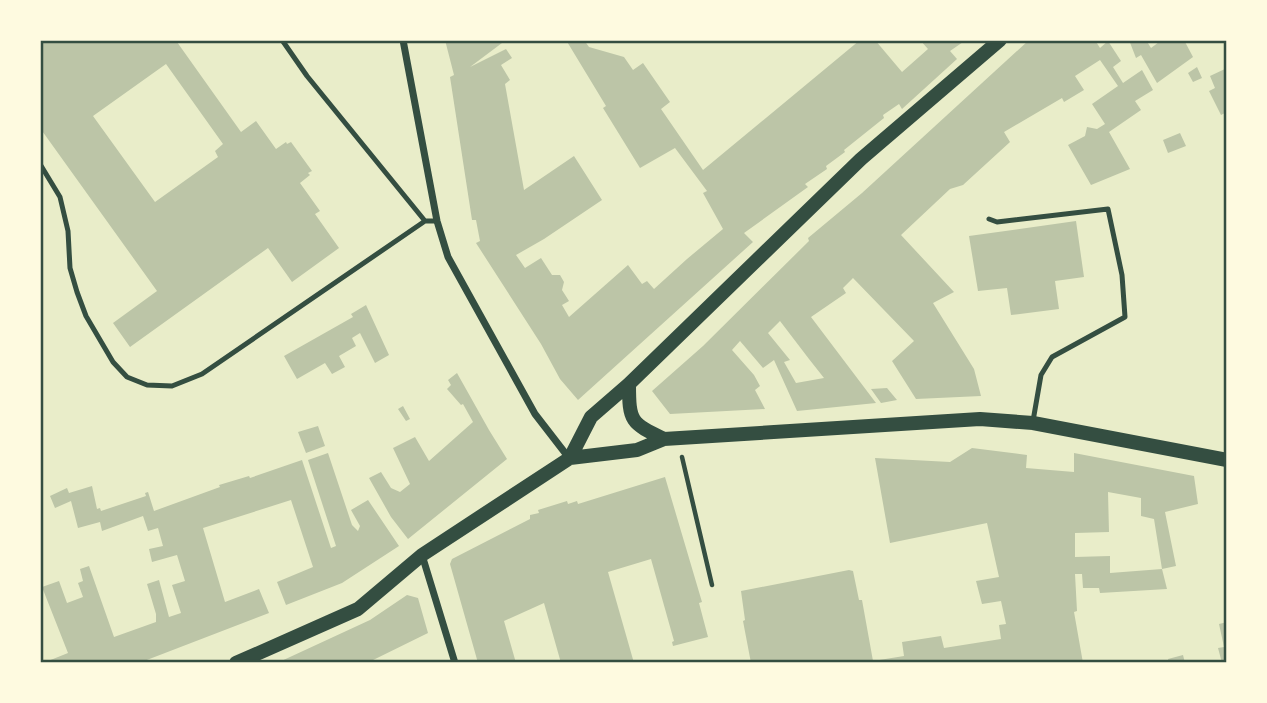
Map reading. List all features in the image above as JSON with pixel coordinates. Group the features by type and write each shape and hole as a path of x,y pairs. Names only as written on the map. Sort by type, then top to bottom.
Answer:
{"main road":[{"path":"570,458 591,417 629,384 861,159 1000,40"},
{"path":"629,384 629,412 639,427 664,439"},
{"path":"236,663 358,609 422,555 570,458 637,450 664,439 980,419 1033,423 1227,460"}],"street":[{"path":"403,40 437,221 448,257 535,414 570,458"},
{"path":"422,555 455,663"}],"lane":[{"path":"282,40 307,76 425,221"},
{"path":"40,164 60,197 68,231 70,268 86,316 113,362 127,377 147,385 172,386 202,374 425,221 437,221"},
{"path":"989,219 997,222 1108,209 1122,275 1125,317 1052,357 1041,374 1033,423"}],"path":[{"path":"680,438 682,462 712,585"}],"building":[{"path":"40,40 179,40 177,42 241,132 256,121 276,149 286,142 291,142 312,171 300,183 320,211 315,214 339,248 292,282 268,248 130,347 113,323 157,291 40,128","holes":["166,64 223,144 215,151 218,157 155,202 93,116"]},
{"path":"445,40 506,40 470,67 506,49 512,58 501,65 510,80 505,84 524,190 574,156 602,200 516,255 525,268 541,258 552,275 560,275 564,282 562,290 569,301 562,305 569,317 628,265 642,284 647,281 654,289 723,229 703,193 707,191 675,148 640,168 566,40 584,40 589,47 624,57 633,70 643,63 670,102 661,109 703,170 860,40 875,40 902,72 928,49 920,40 966,40 950,51 957,59 902,109 899,104 883,115 884,118 826,166 827,169 805,184 808,187 744,233 753,242 578,400 560,379 541,344 476,243 480,241 476,220 472,220 450,77 454,75"},
{"path":"1029,40 1095,40 1100,48 1108,41 1121,61 1113,67 1123,83 1142,70 1153,90 1135,101 1141,110 1109,132 1130,169 1091,185 1068,145 1085,136 1087,127 1097,129 1105,124 1092,104 1118,86 1100,60 1075,76 1084,90 1064,102 1062,98 1004,132 1010,142 963,185 950,189 901,235 954,292 933,303 974,369 981,396 916,399 892,361 914,341 853,278 843,288 846,293 811,317 876,403 797,411 774,360 763,368 740,341 732,350 754,375 760,386 755,390 765,409 670,414 652,391 703,346 809,241 808,238 862,193","holes":["780,321 824,378 796,383 784,362 790,360 768,333"]},
{"path":"1129,40 1146,40 1151,48 1158,40 1184,40 1193,57 1157,83 1141,55 1136,58"},
{"path":"1197,67 1202,78 1193,82 1188,73"},
{"path":"1227,68 1227,112 1221,115 1209,91 1215,88 1210,76"},
{"path":"1180,133 1186,146 1168,153 1163,140"},
{"path":"1076,221 1084,277 1055,281 1059,309 1011,315 1007,288 978,291 969,236"},
{"path":"366,305 389,355 375,363 360,333 352,338 356,346 339,356 345,367 332,374 325,363 297,379 284,356 353,317 351,314"},
{"path":"457,373 507,459 408,539 391,517 369,478 381,472 391,488 400,492 410,484 393,448 415,437 429,461 473,422 463,404 447,389 451,385 448,380"},
{"path":"887,388 897,400 881,403 871,389"},
{"path":"403,406 410,419 406,421 398,409"},
{"path":"318,426 325,446 306,453 298,432"},
{"path":"972,448 1027,455 1026,468 1074,472 1074,453 1194,476 1198,504 1165,512 1176,566 1162,569 1167,589 1100,593 1099,588 1083,588 1082,574 1075,574 1077,611 1074,612 1083,663 751,663 743,621 741,591 849,570 853,571 859,600 862,600 873,661 904,656 902,642 941,636 944,648 1001,639 999,625 1006,624 1001,601 982,604 976,581 999,577 987,523 890,543 875,458 950,462","holes":["1108,492 1141,498 1141,516 1154,519 1162,569 1110,573 1110,556 1075,557 1075,533 1109,532"]},
{"path":"328,453 352,525 358,531 360,526 351,510 368,500 399,546 342,583 286,605 277,582 313,567 291,500 203,528 225,602 259,589 269,613 139,663 43,663 68,653 42,587 59,581 67,603 83,597 78,583 83,581 80,569 89,566 114,637 156,622 147,584 159,580 169,617 181,613 172,585 185,581 177,555 152,562 149,549 163,546 158,528 148,531 143,516 102,531 100,522 78,528 71,501 55,508 50,496 67,488 69,493 92,486 97,509 100,508 101,511 146,496 145,493 148,492 154,511 220,487 219,485 249,476 250,478 302,460 331,548 336,546 308,460"},
{"path":"665,477 702,602 699,603 708,637 673,646 674,641 651,559 608,572 634,663 561,663 544,603 504,621 516,663 478,663 450,564 452,559 530,519 530,515 539,513 538,510 567,501 568,504 577,501 578,504"},
{"path":"407,595 418,598 428,633 367,663 277,663 370,620"},
{"path":"1227,622 1227,663 1222,663 1218,648 1224,647 1219,624"},
{"path":"1183,655 1185,663 1169,663 1168,659"}]}
